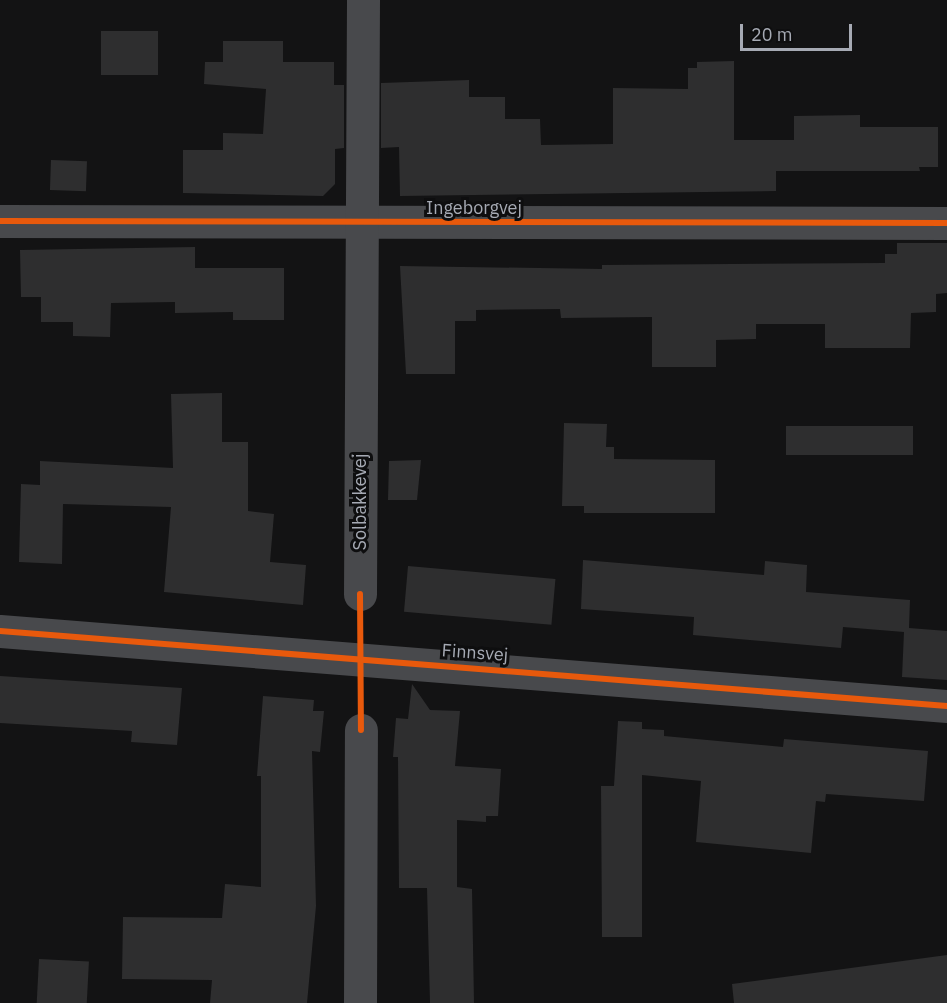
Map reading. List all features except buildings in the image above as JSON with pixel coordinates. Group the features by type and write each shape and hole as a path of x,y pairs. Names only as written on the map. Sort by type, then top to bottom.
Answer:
{"street":[{"name":"Solbakkevej","path":"360,594 363,0"},
{"name":"Ingeborgvej","path":"0,221 947,223"},
{"name":"Finnsvej","path":"0,631 947,706"},
{"path":"360,1003 361,730"}],"cycle path":[{"path":"0,221 947,223"},
{"path":"360,594 361,730"},
{"path":"0,631 947,706"}]}
